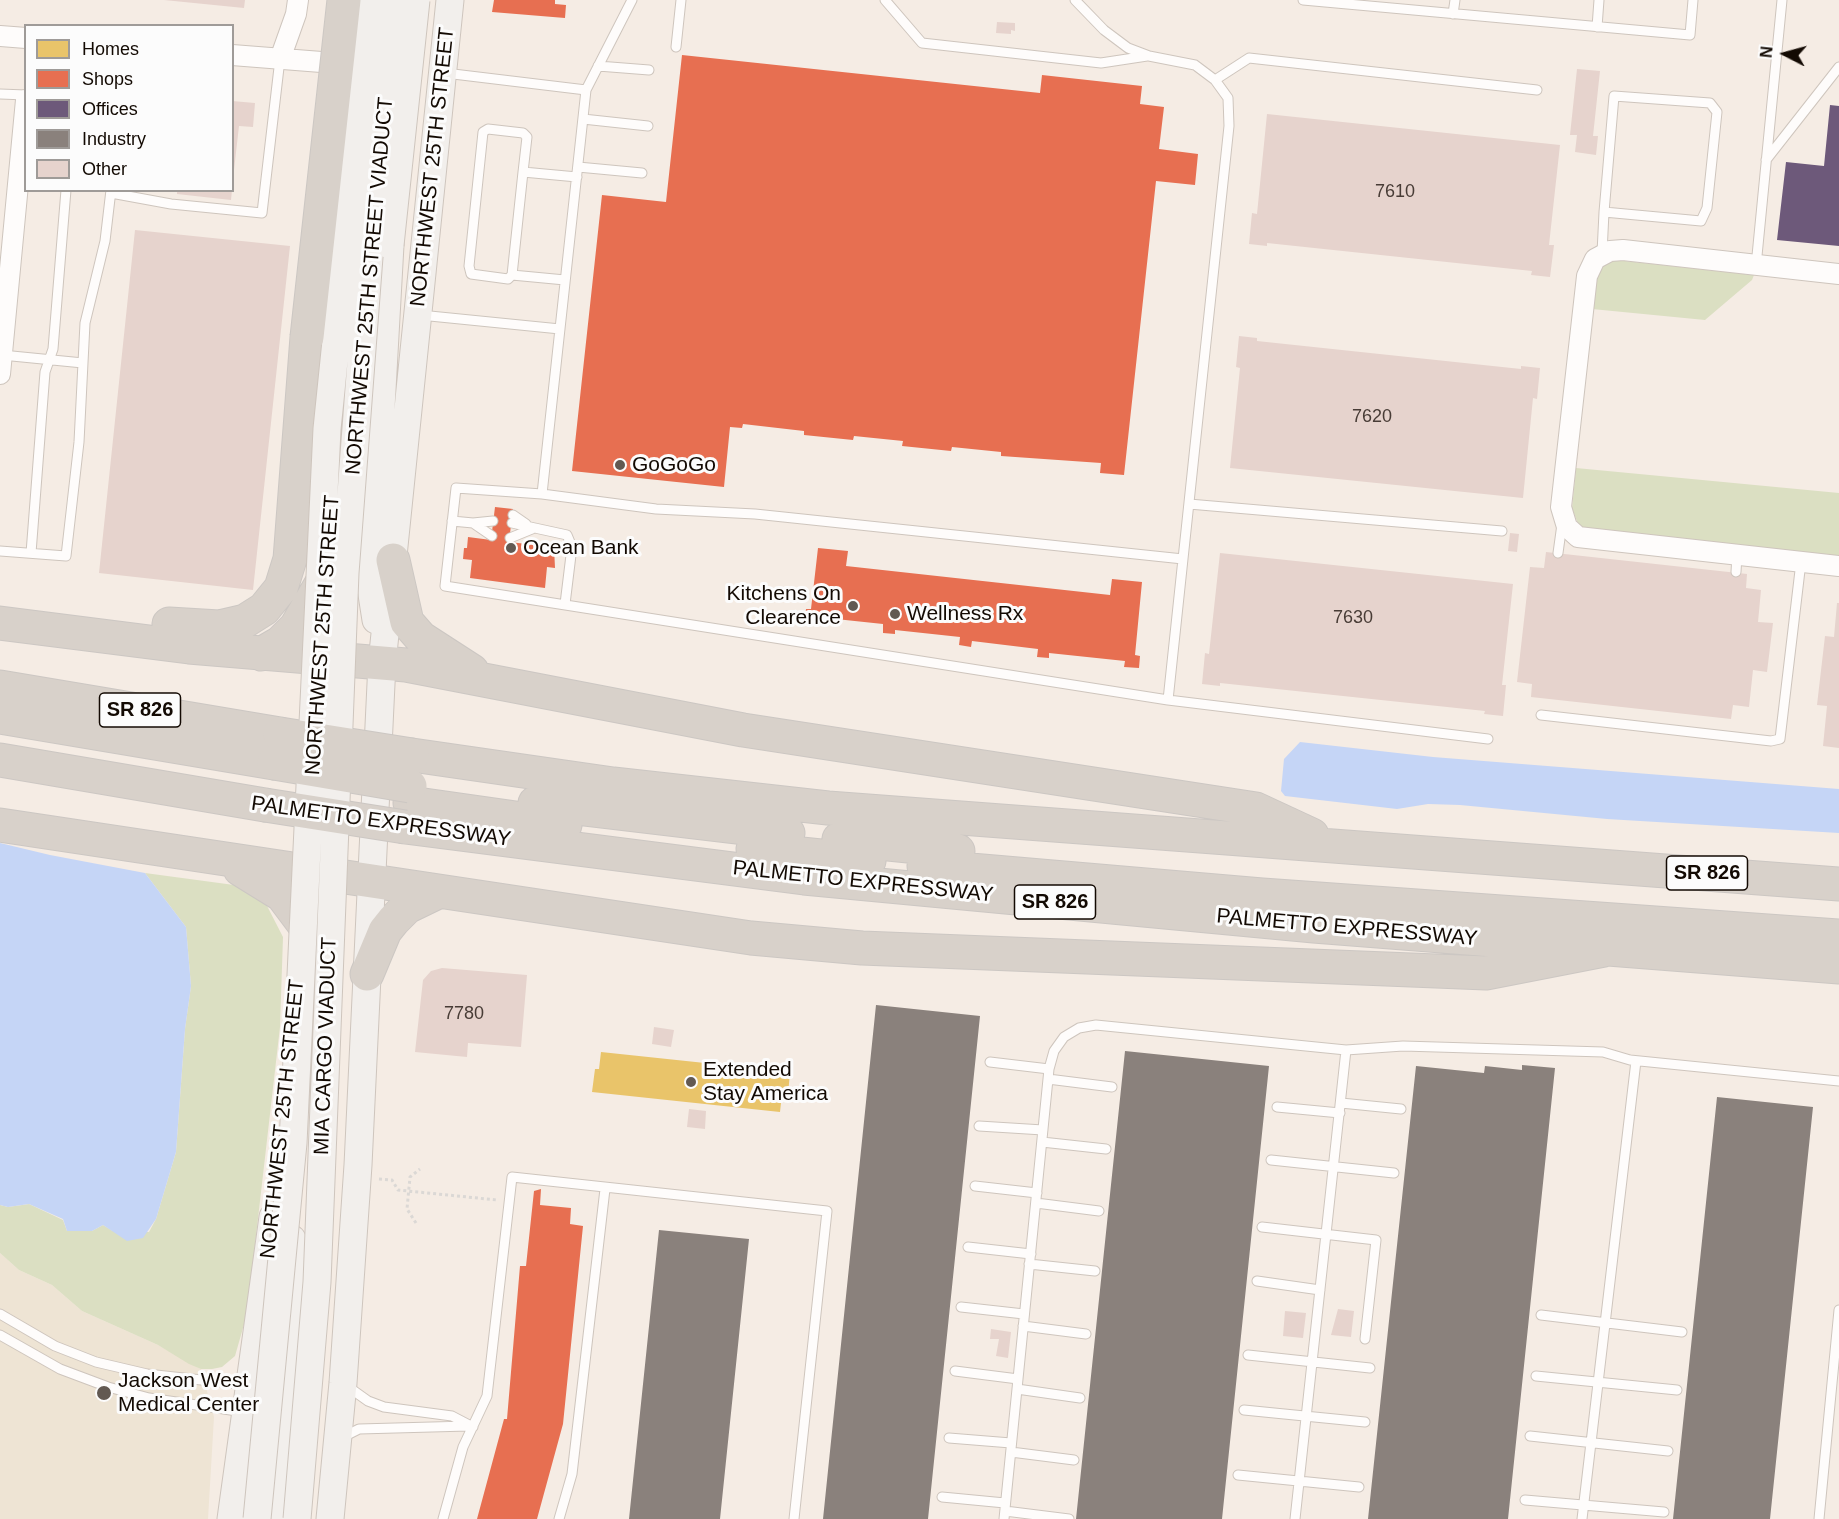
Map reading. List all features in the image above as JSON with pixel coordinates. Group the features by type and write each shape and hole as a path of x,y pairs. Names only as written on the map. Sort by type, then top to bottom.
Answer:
{"highway":[{"path":"0,607 219,627 245,621 264,609 281,588 290,559 307,337 344,0"},
{"path":"393,560 407,622 421,638 486,681"},
{"path":"261,654 280,643 296,627 330,572"},
{"path":"0,623 261,654 382,663 742,730 1257,809 1330,844"},
{"name":"PALMETTO EXPRESSWAY","path":"0,687 273,771 409,793 613,784 828,808 1839,884"},
{"path":"0,717 273,771"},
{"path":"0,736 273,771"},
{"name":"PALMETTO EXPRESSWAY","path":"0,760 273,771 409,793 804,878 1302,925 1839,967"},
{"path":"409,793 928,848 1522,895 1839,916"},
{"path":"409,793 701,843 928,867 1250,894 1839,936"},
{"path":"0,825 225,861 751,938 862,948 1486,973 1604,950"},
{"path":"225,861 282,895 303,923"},
{"path":"367,974 385,931 393,921 407,907 438,892"}],"main road":[{"name":"NORTHWEST 25TH STREET VIADUCT","path":"330,572 327,429 371,0"},
{"name":"NORTHWEST 25TH STREET","path":"231,1519 279,1167 309,873 320,660 330,572 348,321 382,0"},
{"name":"NORTHWEST 25TH STREET VIADUCT","path":"330,572 369,257 397,0"},
{"path":"382,663 371,588 390,245 417,0"},
{"name":"NORTHWEST 25TH STREET","path":"330,1519 343,1383 358,1165 382,663 450,0"},
{"name":"MIA CARGO VIADUCT","path":"257,1519 293,1143 330,572"},
{"name":"MIA CARGO VIADUCT","path":"297,1519 317,1282 330,572"},
{"path":"276,1519 294,1304 293,1244 289,1208 279,1167"}],"street":[{"path":"280,59 296,14 298,0"},
{"path":"0,36 24,38"},
{"path":"234,55 442,73"},
{"path":"1,365 24,121"},
{"path":"1839,274 1623,250 1602,253 1595,259 1587,276 1561,507 1562,519 1572,533 1578,537 1736,563 1801,562 1839,566"}],"lane":[{"path":"542,494 586,90 632,0"},
{"path":"676,47 681,0"},
{"path":"885,0 922,43 1101,63 1149,56"},
{"path":"1075,0 1112,36 1128,48 1149,56 1196,65 1215,80 1228,98 1229,126 1168,700"},
{"path":"1303,0 1690,35 1693,0"},
{"path":"1453,14 1455,0"},
{"path":"1597,27 1599,0"},
{"path":"1756,266 1782,0"},
{"path":"1215,80 1249,58 1537,90"},
{"path":"0,551 66,556 79,442 86,323 105,241 111,192 171,204 262,213 280,59"},
{"path":"598,66 650,70"},
{"path":"1765,160 1839,67"},
{"path":"442,73 586,90"},
{"path":"0,94 24,95"},
{"path":"1602,253 1604,212 1614,96 1710,103 1717,112 1707,208 1701,221 1604,212"},
{"path":"583,119 648,126"},
{"path":"488,129 523,133 527,137 523,172 512,275 508,279 471,274 469,266 483,132 488,129"},
{"path":"523,172 642,173"},
{"path":"32,554 48,360 53,349 66,192"},
{"path":"512,275 565,280"},
{"path":"418,315 560,329"},
{"path":"1,365 48,360 83,363"},
{"path":"1183,559 755,514 656,508 542,494 456,488 445,586 1168,700 1488,739"},
{"path":"1189,504 1502,531"},
{"path":"1558,553 1562,519"},
{"path":"452,521 493,525 473,523"},
{"path":"532,529 511,527 567,535 572,548 565,604"},
{"path":"1541,715 1771,741 1780,738 1801,562"},
{"path":"1005,1511 1048,1074 1054,1051 1064,1037 1079,1028 1096,1025 1346,1050 1403,1046 1579,1050 1603,1052 1636,1061 1839,1081"},
{"path":"1295,1519 1346,1050"},
{"path":"1582,1519 1636,1061"},
{"path":"990,1062 1112,1087"},
{"path":"1277,1107 1401,1109"},
{"path":"979,1126 1043,1130"},
{"path":"1042,1142 1106,1149"},
{"path":"1271,1160 1394,1173"},
{"path":"443,1519 463,1447 487,1396 512,1178 827,1211 794,1519"},
{"path":"975,1186 1099,1211"},
{"path":"559,1519 572,1474 605,1189"},
{"path":"1262,1227 1377,1240 1365,1339"},
{"path":"968,1247 1095,1271"},
{"path":"1257,1281 1320,1290"},
{"path":"961,1307 1024,1314"},
{"path":"1819,1519 1839,1310"},
{"path":"0,1314 34,1335 91,1361 147,1374 250,1386"},
{"path":"1541,1315 1682,1332"},
{"path":"1023,1326 1086,1334"},
{"path":"0,1335 60,1369 108,1387 149,1398 246,1412"},
{"path":"1248,1355 1370,1368"},
{"path":"955,1371 1018,1379"},
{"path":"1536,1376 1677,1390"},
{"path":"343,1383 368,1401 384,1407 452,1416 473,1427"},
{"path":"1017,1389 1080,1398"},
{"path":"1244,1410 1365,1422"},
{"path":"338,1439 359,1429 473,1427"},
{"path":"1530,1436 1668,1452"},
{"path":"949,1438 1074,1460"},
{"path":"1238,1475 1359,1487"},
{"path":"942,1497 1005,1511 1069,1519"},
{"path":"1525,1500 1664,1512"}],"path":[{"path":"416,1223 407,1209 410,1177 420,1169"},
{"path":"379,1179 392,1180 398,1190 497,1200 499,1192"}],"shaded area":[{"name":"Jackson West Medical Center","path":"0,1253 19,1270 52,1285 82,1311 158,1345 201,1369 214,1417 208,1519 0,1519"}],"green space":[{"path":"1616,260 1754,275 1752,280 1705,320 1592,309 1595,276 1606,263"},
{"path":"1576,468 1839,493 1839,557 1585,530 1578,524 1572,508"},
{"path":"145,873 234,885 264,900 283,937 280,1027 247,1314 235,1356 222,1367 212,1369 201,1369 189,1364 158,1345 82,1311 52,1285 19,1270 0,1253 0,1205 8,1207 29,1204 63,1220 67,1231 92,1231 103,1225 113,1231 149,1232 156,1219 176,1152 185,1029 191,986 186,927"}],"water":[{"path":"1300,742 1433,757 1839,789 1839,833 1607,819 1460,805 1428,804 1397,809 1285,796 1281,791 1284,759"},
{"path":"0,843 145,873 186,927 191,986 185,1029 176,1152 156,1219 143,1238 127,1241 103,1225 92,1231 67,1231 63,1219 29,1204 8,1207 0,1205"}],"building: Homes":[{"name":"Extended Stay America","path":"601,1052 790,1072 788,1095 782,1094 780,1112 592,1092 595,1069 599,1069"}],"building: Shops":[{"path":"494,0 555,0 555,4 566,5 565,18 492,12"},
{"path":"682,55 1040,93 1042,75 1142,86 1140,104 1164,107 1159,149 1198,154 1195,185 1156,181 1124,475 1100,473 1101,463 1001,456 1001,452 952,447 951,451 902,446 903,441 854,436 853,440 804,435 804,431 743,424 742,428 730,427 724,487 572,471 602,195 666,202"},
{"name":"Ocean Bank","path":"495,507 513,509 509,542 554,547 555,568 547,567 545,588 470,578 472,560 463,559 464,548 467,548 468,537 491,540"},
{"path":"818,548 848,551 846,566 1110,595 1112,579 1142,582 1135,655 1140,656 1139,668 1124,667 1125,661 1049,653 1049,658 1037,657 1038,649 972,641 971,647 959,645 960,637 895,630 895,634 883,633 883,624 817,617 816,623 805,621 806,609 811,609"},
{"path":"541,1189 540,1205 571,1208 570,1224 583,1226 563,1424 537,1519 477,1519 504,1419 507,1419 520,1266 526,1266 534,1191"}],"building: Offices":[{"path":"1830,105 1839,106 1839,246 1777,240 1786,162 1824,166"}],"building: Industry":[{"path":"876,1005 980,1016 928,1519 823,1519"},
{"path":"1125,1051 1269,1066 1222,1519 1076,1519"},
{"path":"1522,1065 1555,1068 1508,1519 1368,1519 1416,1066 1484,1073 1485,1066 1522,1070"},
{"path":"1717,1097 1813,1107 1770,1519 1673,1519"},
{"path":"659,1230 749,1239 720,1519 629,1519"}],"building: Other":[{"path":"164,0 245,0 244,8"},
{"path":"997,22 1015,23 1015,31 1011,30 1011,34 996,33"},
{"path":"1577,69 1600,71 1593,136 1598,136 1596,155 1575,152 1577,135 1570,135"},
{"path":"234,101 255,103 253,127 239,126 234,170"},
{"path":"1267,114 1560,145 1549,245 1554,245 1550,277 1531,275 1532,271 1267,243 1267,246 1249,244 1252,213 1257,214"},
{"path":"177,192 232,192 231,200 177,194"},
{"path":"135,230 290,246 253,590 99,573"},
{"path":"1239,336 1257,338 1257,341 1521,369 1521,366 1540,368 1537,399 1533,398 1523,498 1230,468 1240,368 1236,367"},
{"path":"1510,533 1519,534 1517,552 1508,551"},
{"path":"1546,552 1747,574 1746,588 1761,590 1758,622 1773,623 1767,672 1753,670 1749,707 1733,705 1731,719 1531,697 1532,684 1517,682 1530,567 1544,568"},
{"path":"1220,553 1513,584 1502,685 1506,685 1503,716 1484,714 1485,711 1220,683 1220,686 1202,684 1205,653 1209,654"},
{"path":"1837,603 1839,603 1839,748 1823,746 1827,706 1817,705 1825,636 1834,637"},
{"path":"442,968 527,975 521,1047 468,1043 467,1057 415,1052 423,980 431,971"},
{"path":"654,1027 674,1030 671,1047 652,1044"},
{"path":"689,1109 706,1111 705,1129 687,1127"},
{"path":"1338,1309 1354,1311 1351,1337 1331,1335"},
{"path":"1285,1311 1306,1313 1303,1338 1283,1336"},
{"path":"991,1329 1011,1332 1008,1358 996,1356 999,1339 990,1339"}],"place":[{"name":"GoGoGo","path":"620,465"},
{"name":"Ocean Bank","path":"511,548"},
{"name":"Kitchens On Clearence","path":"853,606"},
{"name":"Wellness Rx","path":"895,614"},
{"name":"Extended Stay America","path":"691,1082"},
{"name":"Jackson West Medical Center","path":"104,1393"}]}
